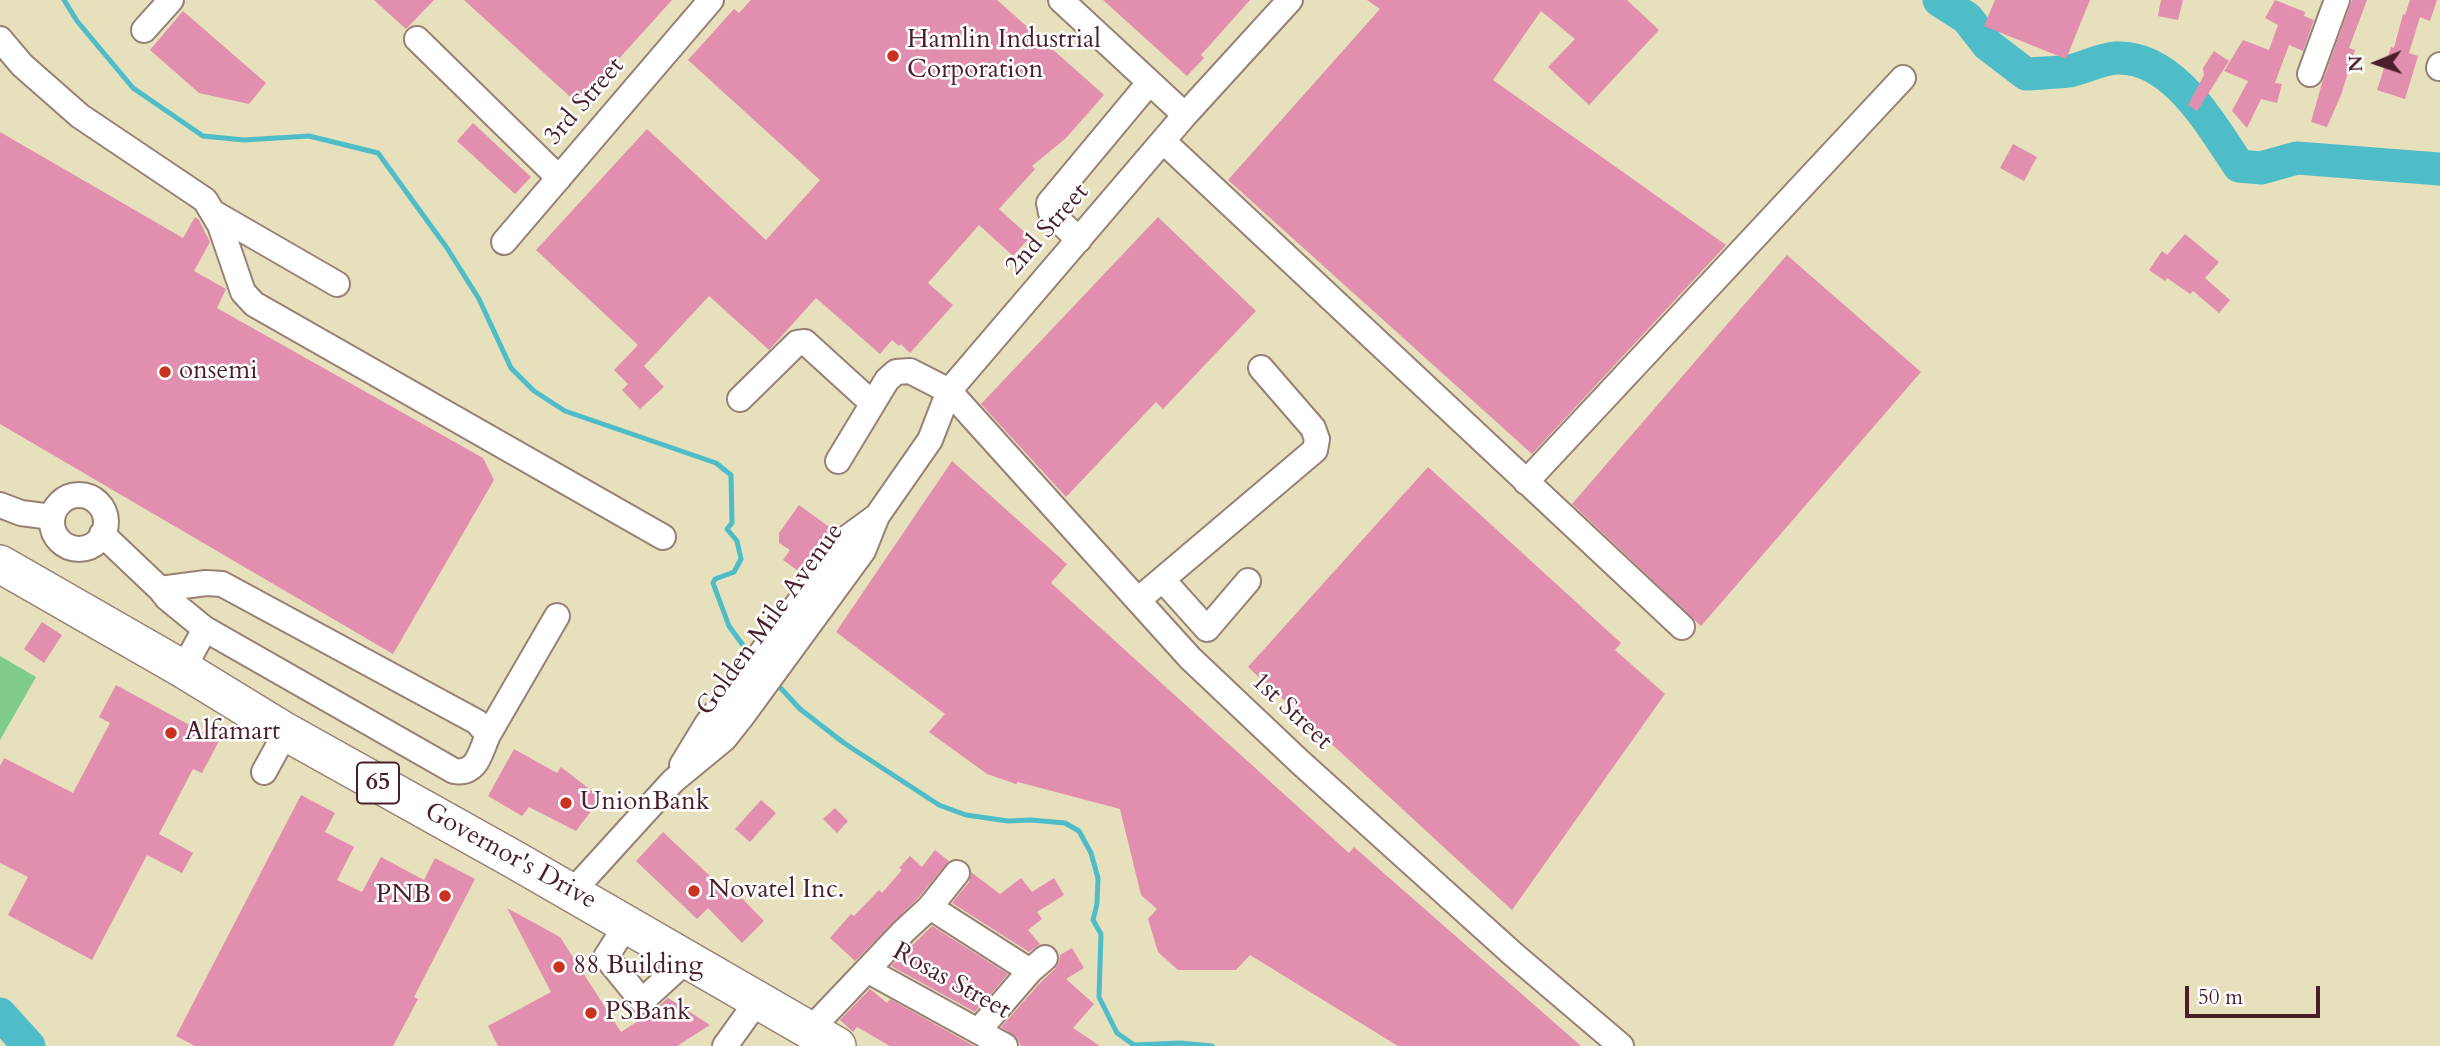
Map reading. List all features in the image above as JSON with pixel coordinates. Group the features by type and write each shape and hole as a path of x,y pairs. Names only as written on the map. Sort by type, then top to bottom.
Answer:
{"highway":[{"name":"Governor's Drive","path":"0,564 183,669 286,732 572,892 823,1038"}],"street":[{"path":"144,30 171,0"},
{"name":"3rd Street","path":"504,242 711,0"},
{"path":"1062,0 1185,115"},
{"name":"2nd Street","path":"877,516 930,440 949,391 1185,115 1290,0"},
{"path":"2310,74 2337,0"},
{"path":"0,39 22,65 80,116 205,200 214,213 243,292 254,303 663,537"},
{"path":"417,39 559,178"},
{"path":"1527,482 1903,78"},
{"path":"1079,240 1051,213 1049,203 1149,83"},
{"path":"1163,141 1682,627"},
{"path":"214,213 337,284"},
{"path":"740,399 797,343 804,342 872,403"},
{"path":"1138,600 1315,450 1317,439 1313,428 1261,368"},
{"path":"838,461 872,403 895,372 910,371 949,391"},
{"name":"1st Street","path":"949,391 1190,658 1301,763 1514,955 1621,1046"},
{"path":"83,495 91,498 103,510 105,526 102,534 90,546 74,548 59,540 52,517 60,502 83,495"},
{"path":"0,505 20,513 52,517"},
{"name":"Golden Mile Avenue","path":"572,892 673,781 707,724 739,702 795,627 844,540 877,516"},
{"path":"102,534 167,598 205,629 454,771 464,773 472,769 557,616"},
{"path":"1163,580 1208,629 1248,581"},
{"path":"160,589 206,583 222,584 477,722 488,736"},
{"path":"183,669 205,629"},
{"path":"264,772 286,732"},
{"path":"823,1038 867,970 930,907 957,873"},
{"path":"930,907 1037,965 979,1030"},
{"path":"627,924 606,957 642,1002 688,959"},
{"name":"Rosas Street","path":"867,970 1006,1046"},
{"path":"724,1046 758,1000"}],"green space":[{"path":"0,656 36,677 0,740"}],"building":[{"path":"374,0 434,0 406,29"},
{"path":"464,0 672,0 578,104"},
{"path":"751,0 997,0 1104,95 1066,138 1032,166 1035,169 999,209 1030,237 1013,256 979,225 928,283 953,305 910,353 892,340 880,354 816,298 769,350 709,296 644,366 664,387 640,409 622,390 628,384 614,370 638,345 536,250 647,129 766,240 820,180 688,60 734,9 739,13"},
{"path":"1103,0 1250,0 1201,55 1204,58 1187,76"},
{"path":"1367,0 1627,0 1659,30 1589,105 1548,67 1575,39 1541,11 1493,80 1726,245 1532,454 1228,180 1380,9"},
{"path":"1995,0 2090,0 2066,59 1984,26"},
{"path":"2161,0 2183,0 2178,20 2158,16"},
{"path":"2275,0 2305,12 2304,16 2314,20 2303,51 2289,45 2275,83 2282,84 2277,103 2261,99 2247,128 2232,111 2248,81 2224,71 2243,40 2269,50 2278,25 2265,18"},
{"path":"2352,0 2367,0 2349,48 2355,50 2341,95 2327,127 2311,122"},
{"path":"2410,0 2437,0 2430,21 2420,17 2409,53 2418,56 2405,99 2377,90"},
{"path":"183,11 266,83 249,104 199,93 150,50"},
{"path":"2214,51 2229,61 2197,111 2188,105 2204,75 2203,68"},
{"path":"473,123 531,177 515,194 457,141"},
{"name":"onsemi","path":"0,132 183,238 195,217 210,242 194,271 226,289 217,308 483,458 494,480 393,654 0,424"},
{"path":"2013,144 2037,157 2024,181 2000,168"},
{"path":"1158,217 1256,311 1163,409 1156,402 1066,497 981,404"},
{"path":"2185,234 2219,262 2205,278 2230,300 2219,313 2193,291 2190,294 2167,278 2165,281 2149,270 2162,251 2167,255"},
{"path":"1787,255 1921,372 1701,626 1572,504"},
{"path":"952,461 1067,564 1051,583 1349,853 1354,847 1581,1046 1398,1046 1250,955 1236,970 1178,970 1158,952 1148,919 1157,909 1141,895 1120,809 1018,782 1016,784 987,774 929,732 945,714 836,632"},
{"path":"1428,467 1621,643 1615,650 1665,694 1512,910 1248,667"},
{"path":"799,505 832,529 801,573 783,560 790,550 779,543 779,533"},
{"path":"42,622 62,635 44,663 24,649"},
{"path":"116,685 219,741 202,773 193,769 159,834 193,853 182,873 147,855 92,960 8,915 28,877 0,863 0,766 4,758 73,793 110,723 99,717"},
{"path":"514,749 557,773 561,767 601,798 576,831 529,807 522,816 488,796"},
{"path":"301,795 335,813 325,832 354,847 337,880 362,892 381,857 424,880 435,858 475,879 414,997 418,999 393,1046 195,1046 176,1036"},
{"path":"761,800 776,813 750,842 735,829"},
{"path":"835,808 848,821 837,833 823,819"},
{"path":"663,832 727,892 732,888 764,921 742,943 708,908 697,919 636,861"},
{"path":"935,850 949,861 919,897 855,961 830,938 851,914 854,916 879,890 882,893 910,856 922,867"},
{"path":"971,872 1000,894 1021,878 1032,892 1054,878 1064,895 1037,912 1042,919 1028,930 1040,944 1029,952 952,903 969,882"},
{"name":"88 Building","path":"507,908 560,937 621,1032 668,998 710,1025 677,1046 498,1046 488,1026 551,992"},
{"path":"932,926 1008,974 975,1012 891,966"},
{"path":"1072,948 1084,968 1066,979 1094,1004 1073,1028 1100,1046 1021,1046 1017,1038 1001,1027 1055,969 1060,955"},
{"path":"870,989 887,1003 890,999 974,1046 890,1046 857,1027 853,1032 840,1020"}],"waterway":[{"path":"64,0 77,21 133,88 203,136 244,140 309,136 378,153 447,248 479,299 511,368 534,391 565,411 716,463 731,475 732,523 727,529 737,541 741,559 734,572 715,579 713,583 729,626 750,655"},
{"path":"1939,0 1967,18 1988,45 2026,74 2069,71 2116,58 2137,60 2155,68 2173,80 2203,113 2239,166 2261,168 2297,158 2440,169"},
{"path":"776,683 800,709 844,743 939,805 966,815 1008,821 1065,823 1079,831 1091,853 1098,878 1093,920 1101,934 1099,997 1117,1033 1134,1045 1180,1043 1212,1046"},
{"path":"0,1014 29,1046"}],"place":[{"name":"Hamlin Industrial Corporation","path":"893,56"},
{"name":"onsemi","path":"165,372"},
{"name":"Alfamart","path":"171,733"},
{"name":"UnionBank","path":"566,803"},
{"name":"Novatel Inc.","path":"694,891"},
{"name":"PNB","path":"445,896"},
{"name":"88 Building","path":"559,967"},
{"name":"PSBank","path":"591,1013"}]}
